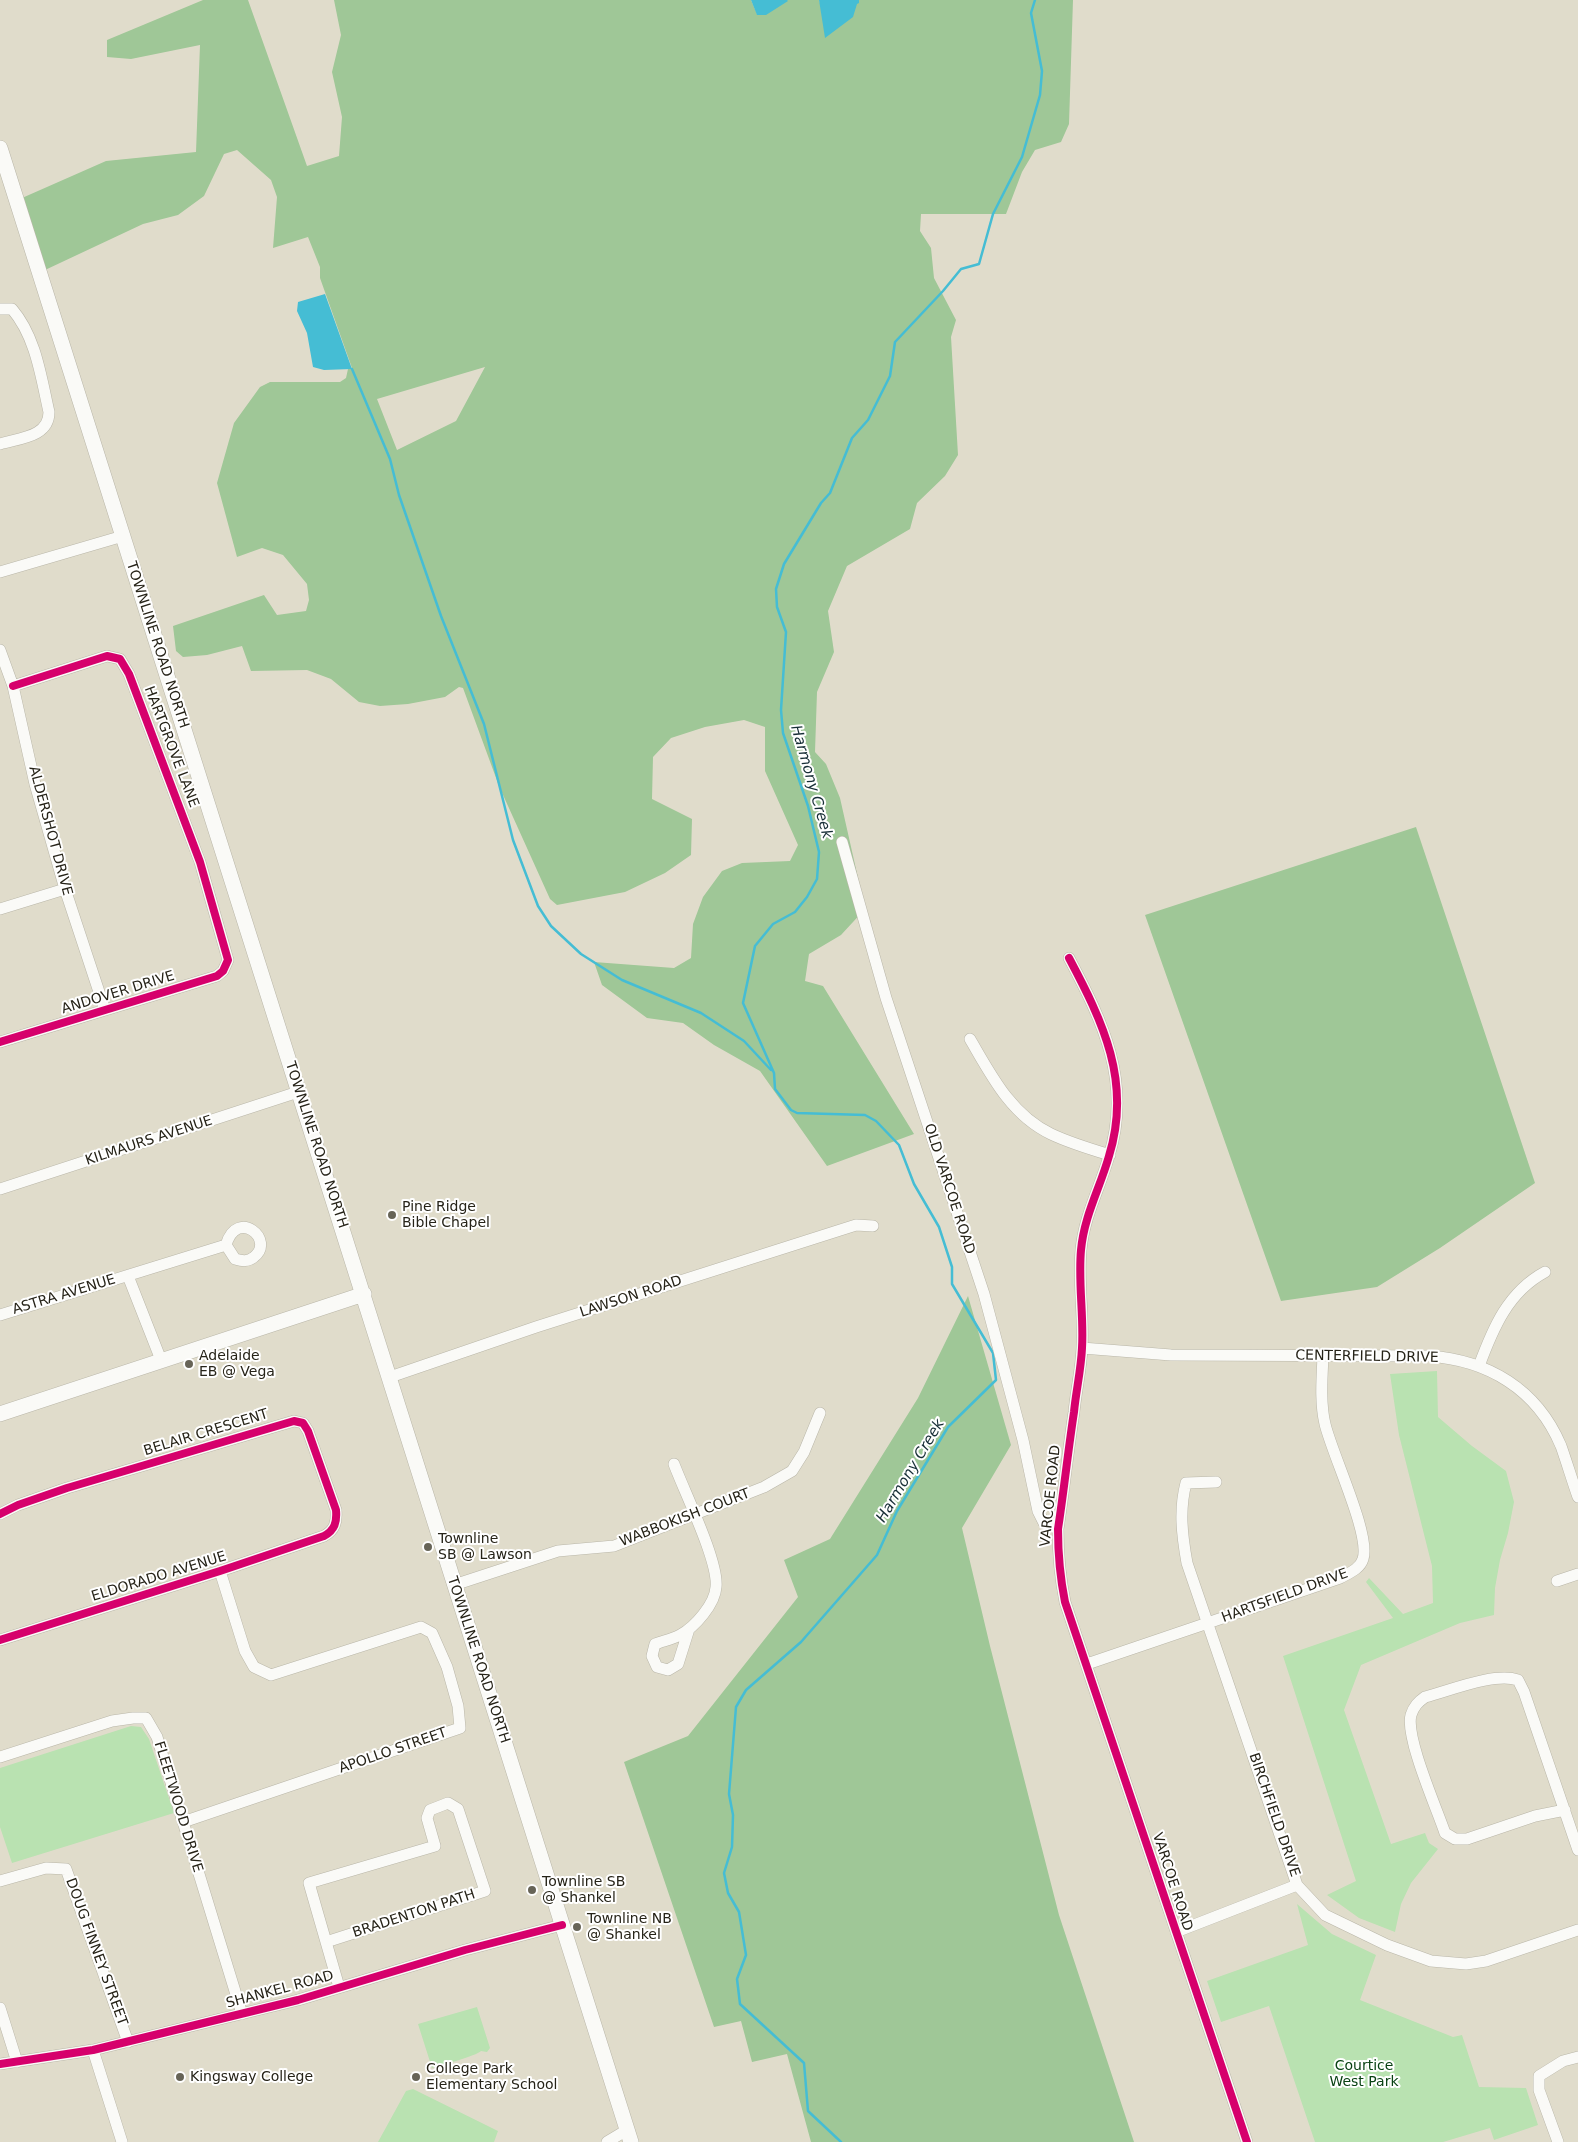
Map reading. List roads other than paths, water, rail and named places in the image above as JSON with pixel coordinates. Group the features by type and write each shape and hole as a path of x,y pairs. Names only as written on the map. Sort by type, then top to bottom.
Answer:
{"main road":[{"name":"TOWNLINE ROAD NORTH","path":"0,148 4,180 123,536 629,2136"},
{"path":"0,1414 364,1294"}],"street":[{"path":"0,309 12,309 23,321 34,351 49,412 49,422 41,432 0,444"},
{"path":"0,572 123,536"},
{"name":"ALDERSHOT DRIVE","path":"0,650 13,686 36,784 65,888 105,1010"},
{"name":"HARTGROVE LANE","path":"13,686 107,656 120,659 129,674 178,801 200,862 228,953"},
{"name":"OLD VARCOE ROAD","path":"842,842 886,998 984,1294 1023,1440 1038,1511 1044,1523 1058,1529"},
{"path":"0,909 65,888"},
{"name":"ANDOVER DRIVE","path":"0,1042 217,976 226,966 228,953"},
{"name":"VARCOE ROAD","path":"1069,958 1095,1008 1115,1067 1117,1115 1110,1155 1089,1209 1083,1233 1080,1271 1082,1348 1058,1529 1058,1557 1061,1580 1065,1602 1247,2142"},
{"path":"970,1038 994,1081 1010,1103 1028,1120 1050,1134 1110,1155"},
{"name":"KILMAURS AVENUE","path":"0,1189 298,1092"},
{"name":"LAWSON ROAD","path":"390,1377 856,1225 873,1226"},
{"name":"ASTRA AVENUE","path":"1,1312 128,1276 226,1245"},
{"path":"1478,1366 1492,1330 1507,1304 1522,1289 1545,1272"},
{"path":"128,1276 160,1360"},
{"name":"CENTERFIELD DRIVE","path":"1082,1348 1171,1355 1436,1356 1464,1361 1498,1374 1513,1384 1538,1408 1560,1446 1578,1498"},
{"name":"HARTSFIELD DRIVE","path":"1087,1664 1340,1578 1356,1570 1363,1559 1364,1538 1325,1424 1322,1396 1322,1356"},
{"name":"WABBOKISH COURT","path":"454,1585 558,1551 614,1546 764,1487 792,1471 804,1452 820,1413"},
{"name":"BELAIR CRESCENT","path":"0,1514 42,1496 294,1421 303,1423 308,1431 336,1510 337,1519 333,1528 324,1536"},
{"path":"674,1464 712,1558 716,1586 712,1602 689,1629"},
{"name":"BIRCHFIELD DRIVE","path":"1216,1482 1186,1483 1182,1500 1181,1533 1187,1563 1298,1885 1324,1915 1386,1945 1431,1961 1466,1964 1486,1962 1578,1930"},
{"name":"ELDORADO AVENUE","path":"0,1640 220,1571 324,1536"},
{"name":"APOLLO STREET","path":"183,1822 460,1728 454,1690 447,1667 432,1633 421,1627 271,1675 254,1667 245,1652 220,1571"},
{"path":"1557,1581 1578,1574"},
{"path":"1565,1810 1535,1816 1467,1840 1455,1839 1445,1833 1412,1738 1411,1716 1417,1703 1425,1698 1493,1679 1509,1677 1518,1680 1524,1692 1565,1810 1578,1850"},
{"name":"FLEETWOOD DRIVE","path":"0,1757 112,1721 146,1718 158,1738 242,2014"},
{"name":"BRADENTON PATH","path":"326,1942 484,1891 458,1809 448,1803 430,1810 427,1818 435,1846 309,1883 326,1942 340,1987"},
{"name":"DOUG FINNEY STREET","path":"0,1881 46,1868 66,1869 128,2042"},
{"path":"1176,1932 1298,1885"},
{"name":"SHANKEL ROAD","path":"0,2064 93,2050 242,2014 465,1950 562,1925"},
{"path":"0,2008 16,2062"},
{"path":"93,2050 122,2142"},
{"path":"1558,2142 1539,2090 1539,2076 1564,2061 1578,2057"},
{"path":"607,2142 629,2136"}],"water":[{"path":"751,0 788,1 766,15 757,15"},
{"path":"819,0 859,0 859,3 853,17 825,38"},
{"path":"325,294 352,369 324,370 313,367 307,333 297,311 298,302"}],"waterway":[{"name":"Harmony Creek","path":"841,2142 808,2111 804,2063 740,2004 737,1979 746,1955 739,1912 728,1893 724,1873 732,1847 733,1815 729,1794 736,1707 746,1690 801,1642 877,1555 897,1511 948,1427 996,1380 993,1353 952,1284 952,1267 939,1227 914,1184 899,1145 876,1121 865,1115 797,1113 791,1110 775,1089 774,1073 743,1003 755,946 773,924 795,912 807,897 817,879 819,852 808,806 783,733 781,710 786,632 777,607 776,589 784,564 821,503 830,493 852,438 868,420 890,376 895,342 961,269 979,264 993,214 1022,157 1040,95 1042,71 1031,13 1035,0"},
{"path":"352,369 390,459 399,495 441,616 484,724 513,840 538,906 551,926 581,954 622,980 701,1013 744,1041 771,1070"}],"place":[{"name":"Pine Ridge Bible Chapel","path":"392,1215"},
{"name":"Adelaide EB @ Vega","path":"189,1364"},
{"name":"Townline SB @ Lawson","path":"428,1547"},
{"name":"Townline SB @ Shankel","path":"532,1890"},
{"name":"Townline NB @ Shankel","path":"577,1927"},
{"name":"Kingsway College","path":"180,2077"},
{"name":"College Park Elementary School","path":"416,2077"}],"park label":[{"name":"Courtice West Park","path":"1364,2074"}]}
